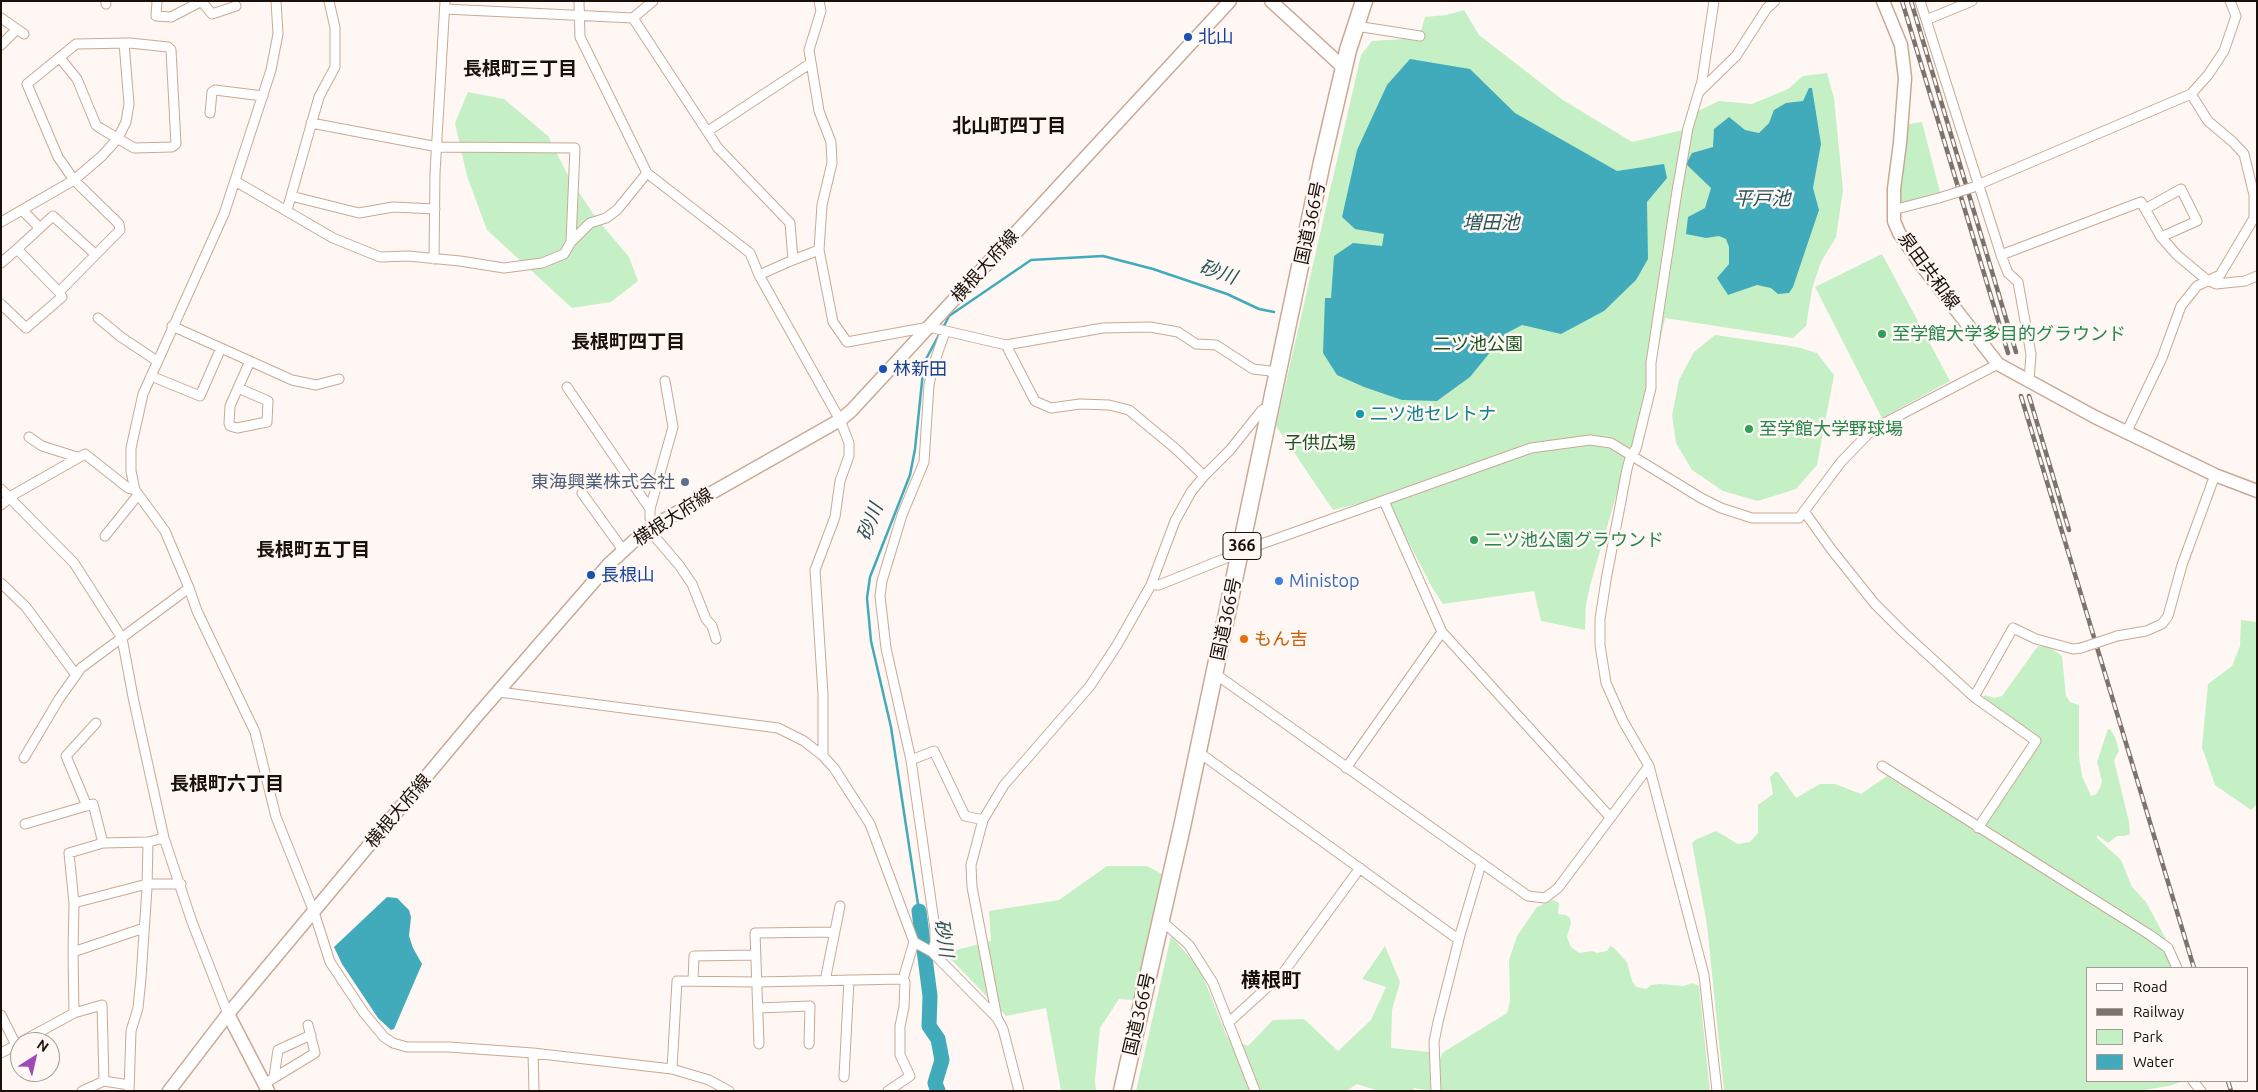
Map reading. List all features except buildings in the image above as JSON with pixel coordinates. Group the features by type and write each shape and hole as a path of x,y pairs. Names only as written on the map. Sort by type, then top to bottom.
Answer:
{"highway":[{"name":"国道366号","path":"1122,1091 1162,921 1344,68 1364,1"}],"main road":[{"name":"横根大府線","path":"169,1091 228,1014 609,564 623,550 652,528 840,420 851,411 1230,1"},
{"path":"1271,1 1344,68"},
{"name":"泉田共和線","path":"1883,1 1901,45 1905,78 1893,210 1894,221 1900,233 1998,364 2062,400 2215,475 2257,491"},
{"path":"228,1014 269,1084"}],"street":[{"path":"157,1 156,16 171,17 202,2 212,14 236,6"},
{"path":"276,1 278,34 271,70 224,214 143,394 131,448 132,471 137,493 165,531 197,611 255,732 276,817 314,912 330,962 364,1013 384,1037 393,1043 407,1047 449,1046 533,1053 672,1069 708,1080 729,1091"},
{"path":"287,210 319,98 335,67 335,28 329,1"},
{"path":"579,1 580,37 647,173 750,253 759,275 840,420 849,443 848,456 840,481 835,517 815,570 823,694 823,756"},
{"path":"434,259 445,5 578,16 633,18 653,1"},
{"path":"819,1 821,11 809,50 819,111 830,142 832,163 822,205 819,250 833,322 847,342 929,327 1006,345 1103,328 1150,327 1178,332 1196,344 1216,345 1253,369 1270,371 1277,377"},
{"path":"1714,1 1702,81 1688,128 1677,191 1651,363 1651,388 1636,449 1631,455 1627,469 1606,580 1600,620 1600,645 1606,683 1623,721 1649,766 1704,975 1717,1091"},
{"path":"1697,94 1736,56 1767,8 1775,1"},
{"path":"1920,1 1977,186 2001,255 2008,273 2018,282 2031,354 2028,381"},
{"path":"1926,20 1972,1"},
{"path":"1893,210 1977,186 2190,94 2208,75 2224,51 2236,16 2230,1"},
{"path":"1,18 21,32 1,45"},
{"path":"633,18 718,148 790,223 793,260"},
{"path":"1356,26 1420,36"},
{"path":"59,292 120,230 121,226 74,180 58,157 27,84 76,44 124,44 168,47 170,50 176,144 172,147 134,148 96,124 77,79 60,58"},
{"path":"1,222 74,180 102,156 118,138 126,122 129,104 124,44"},
{"path":"708,131 811,63"},
{"path":"210,113 212,92 214,90 263,96"},
{"path":"2127,431 2162,358 2180,306 2197,286 2220,275 2254,218 2254,195 2244,154 2208,121 2190,94"},
{"path":"311,123 438,147 575,148 571,242"},
{"path":"235,181 332,238 380,257 434,259 504,268 542,263 564,254 571,242 590,223 606,218 617,210 647,173"},
{"path":"2145,209 2181,189 2197,221 2162,237"},
{"path":"291,196 359,213 393,207 435,209"},
{"path":"2001,255 2140,202 2162,237 2177,255 2207,280 2216,284 2244,281 2257,276"},
{"path":"22,210 39,228"},
{"path":"1,263 52,216 95,254"},
{"path":"1,304 26,328 62,297 17,249"},
{"path":"759,275 819,250"},
{"path":"98,318 121,337 157,360"},
{"path":"172,326 292,380 316,385 339,379"},
{"path":"930,950 936,943 935,929 911,760 886,648 880,596 902,515 924,462 929,385 933,366 945,332"},
{"path":"1006,345 1035,401 1051,408 1080,404 1109,405 1129,410 1176,449 1204,476"},
{"path":"151,376 200,396 221,348"},
{"path":"238,388 268,401 267,422 237,428 230,426 230,406 238,388 250,361"},
{"path":"1151,585 1159,585 1256,546 1531,448 1590,440 1611,443 1700,498 1752,518 1799,518 1840,462 1873,429 1998,364"},
{"path":"665,381 673,428 650,509 650,518 652,528 692,584 706,619 712,626 716,639"},
{"path":"567,387 650,509"},
{"path":"997,1018 972,887 971,865 983,820 1004,785 1090,686 1117,645 1151,585 1174,521 1191,492 1230,450 1262,410 1271,406"},
{"path":"29,437 42,446 77,458"},
{"path":"1,505 85,454 137,493"},
{"path":"1974,697 2013,628 2036,639 2073,649 2117,636 2146,631 2162,624 2168,616 2182,566 2215,475"},
{"path":"1,489 74,563 122,638 164,838 181,884 192,922 228,1014"},
{"path":"105,536 137,493"},
{"path":"582,493 623,550"},
{"path":"1384,501 1442,632 1610,817"},
{"path":"1804,511 1831,549 1875,604 1974,697 2036,740 1978,828"},
{"path":"1,583 26,607 76,675"},
{"path":"24,758 59,699 82,668 189,588"},
{"path":"1346,768 1442,632"},
{"path":"1214,673 1528,896 1546,898 1558,888 1649,766"},
{"path":"499,692 778,728 804,741 823,756 834,768 870,824 914,942 903,978 905,982 900,1026 900,1056 910,1076 902,1087 888,1091"},
{"path":"87,806 66,756 96,723"},
{"path":"911,760 934,751 965,816 983,820"},
{"path":"1197,751 1456,937 1460,935"},
{"path":"1882,766 2168,948 2177,967"},
{"path":"25,824 92,804 103,843"},
{"path":"74,1013 74,903 69,854 103,843 148,842 164,838"},
{"path":"82,1091 104,1081 129,1088 129,1049 131,1030 138,1008 147,884 148,842"},
{"path":"1436,1091 1434,1042 1460,935 1481,864"},
{"path":"1228,1023 1283,973 1360,868"},
{"path":"74,903 147,884 181,884"},
{"path":"825,981 840,906"},
{"path":"1162,921 1189,945 1203,966 1224,1006 1228,1023 1255,1091"},
{"path":"73,952 144,928"},
{"path":"759,1044 756,933 834,932"},
{"path":"914,942 930,950 997,1018 1003,1029 1019,1091"},
{"path":"693,981 694,956 756,955"},
{"path":"672,1069 677,981 756,982 903,978"},
{"path":"844,1076 849,980"},
{"path":"39,1032 74,1013 102,1005 104,1081"},
{"path":"758,1008 810,1006 809,1044"},
{"path":"1,1015 12,1032"},
{"path":"269,1084 315,1052 308,1025"},
{"path":"269,1084 278,1050 311,1035"},
{"path":"533,1053 534,1091"}],"green space":[{"name":"二ツ池公園","path":"1464,10 1479,35 1563,100 1632,142 1683,130 1698,111 1719,101 1752,104 1788,89 1803,76 1827,73 1834,98 1843,190 1836,237 1821,262 1812,289 1806,326 1793,338 1665,318 1638,447 1628,448 1626,462 1591,582 1586,604 1585,630 1541,621 1534,591 1443,604 1433,589 1385,497 1333,510 1276,426 1361,55 1372,41 1419,38 1425,17 1446,15"},
{"path":"468,92 504,99 548,136 570,179 596,218 629,257 638,281 611,302 572,308 487,230 467,176 455,123"},
{"path":"1922,122 1940,192 1895,205 1903,125"},
{"name":"至学館大学多目的グラウンド","path":"1882,254 1950,381 1882,418 1815,287"},
{"name":"至学館大学野球場","path":"1715,335 1797,347 1817,353 1834,375 1817,465 1796,489 1758,501 1723,491 1692,470 1676,443 1672,415 1679,380 1694,352"},
{"path":"2241,620 2257,622 2257,804 2251,810 2215,785 2202,747 2208,684 2232,666 2240,646"},
{"path":"2038,646 2051,648 2062,656 2066,696 2070,702 2079,705 2079,757 2082,776 2091,796 2096,794 2102,781 2097,762 2108,729 2110,729 2115,737 2119,751 2114,760 2129,822 2130,834 2117,836 2108,843 2097,835 2097,838 2121,860 2132,887 2146,902 2166,939 2164,950 2172,967 2086,967 2086,1082 2181,1082 2138,1091 1724,1091 1707,925 1692,843 1716,831 1738,844 1750,842 1758,833 1758,805 1773,794 1770,777 1775,772 1778,772 1796,798 1820,784 1835,784 1861,794 1887,776 1979,833 2038,740 1985,702 1983,698 1985,695 1994,698 2002,696"},
{"path":"1107,866 1147,866 1162,874 1136,1000 1119,999 1100,1028 1095,1080 1096,1091 1061,1091 1046,1008 1006,1016 945,953 991,941 989,911 1059,900"},
{"path":"1553,900 1559,903 1558,914 1566,915 1570,918 1571,923 1567,937 1571,947 1579,953 1592,951 1597,953 1607,951 1610,946 1613,947 1627,962 1632,981 1636,987 1646,989 1651,985 1684,986 1692,983 1699,986 1710,1091 1440,1091 1439,1064 1442,1053 1507,1013 1510,1001 1509,960 1517,936 1537,907"},
{"path":"1171,936 1200,969 1227,1037 1248,1046 1273,1020 1304,1019 1338,1051 1371,1020 1386,987 1362,979 1385,946 1400,982 1392,1010 1391,1048 1429,1052 1431,1091 1414,1088 1413,1091 1379,1091 1357,1084 1346,1091 1136,1091"}],"water":[{"name":"増田池","path":"1410,59 1470,69 1515,113 1617,171 1664,164 1667,178 1647,202 1648,259 1636,280 1604,311 1561,334 1522,325 1505,334 1470,377 1437,401 1402,400 1364,387 1337,375 1323,353 1325,298 1331,298 1334,256 1353,243 1382,246 1384,234 1355,229 1342,217 1357,150 1387,85"},
{"name":"平戸池","path":"1809,88 1812,88 1821,144 1813,188 1819,210 1793,287 1789,293 1778,294 1771,288 1757,285 1728,295 1717,278 1729,264 1729,247 1726,239 1719,236 1706,238 1686,234 1688,217 1705,208 1711,188 1686,164 1692,153 1713,147 1714,129 1729,117 1745,130 1759,133 1769,123 1774,110 1786,103 1803,101"},
{"path":"387,897 397,898 409,910 411,917 409,936 422,964 394,1029 391,1030 378,1018 342,964 334,947"}],"waterway":[{"name":"砂川","path":"943,328 949,316 1031,260 1103,256 1153,269 1227,294 1259,309 1274,312"},
{"name":"砂川","path":"919,911 891,727 871,641 867,598 870,577 910,475 915,449 923,372 926,359 940,333"},
{"name":"砂川","path":"919,911 930,996 929,1026 938,1039 942,1060 935,1083 938,1091"}],"railway":[{"path":"1902,1 2008,353"},
{"path":"1911,1 2016,352"},
{"path":"2021,396 2194,967"},
{"path":"2029,396 2069,530"},
{"path":"2228,1082 2231,1091"}],"place":[{"name":"北山","path":"1188,37"},
{"name":"至学館大学多目的グラウンド","path":"1882,334"},
{"name":"林新田","path":"883,369"},
{"name":"二ツ池セレトナ","path":"1360,414"},
{"name":"至学館大学野球場","path":"1749,429"},
{"name":"東海興業株式会社","path":"685,482"},
{"name":"二ツ池公園グラウンド","path":"1474,540"},
{"name":"長根山","path":"591,575"},
{"name":"Ministop","path":"1279,581"},
{"name":"もん吉","path":"1244,639"}],"district":[{"name":"長根町三丁目","path":"520,69"},
{"name":"北山町四丁目","path":"1009,126"},
{"name":"長根町四丁目","path":"628,342"},
{"name":"長根町五丁目","path":"313,550"},
{"name":"長根町六丁目","path":"227,784"},
{"name":"横根町","path":"1271,980"}],"park label":[{"name":"子供広場","path":"1320,443"}]}
